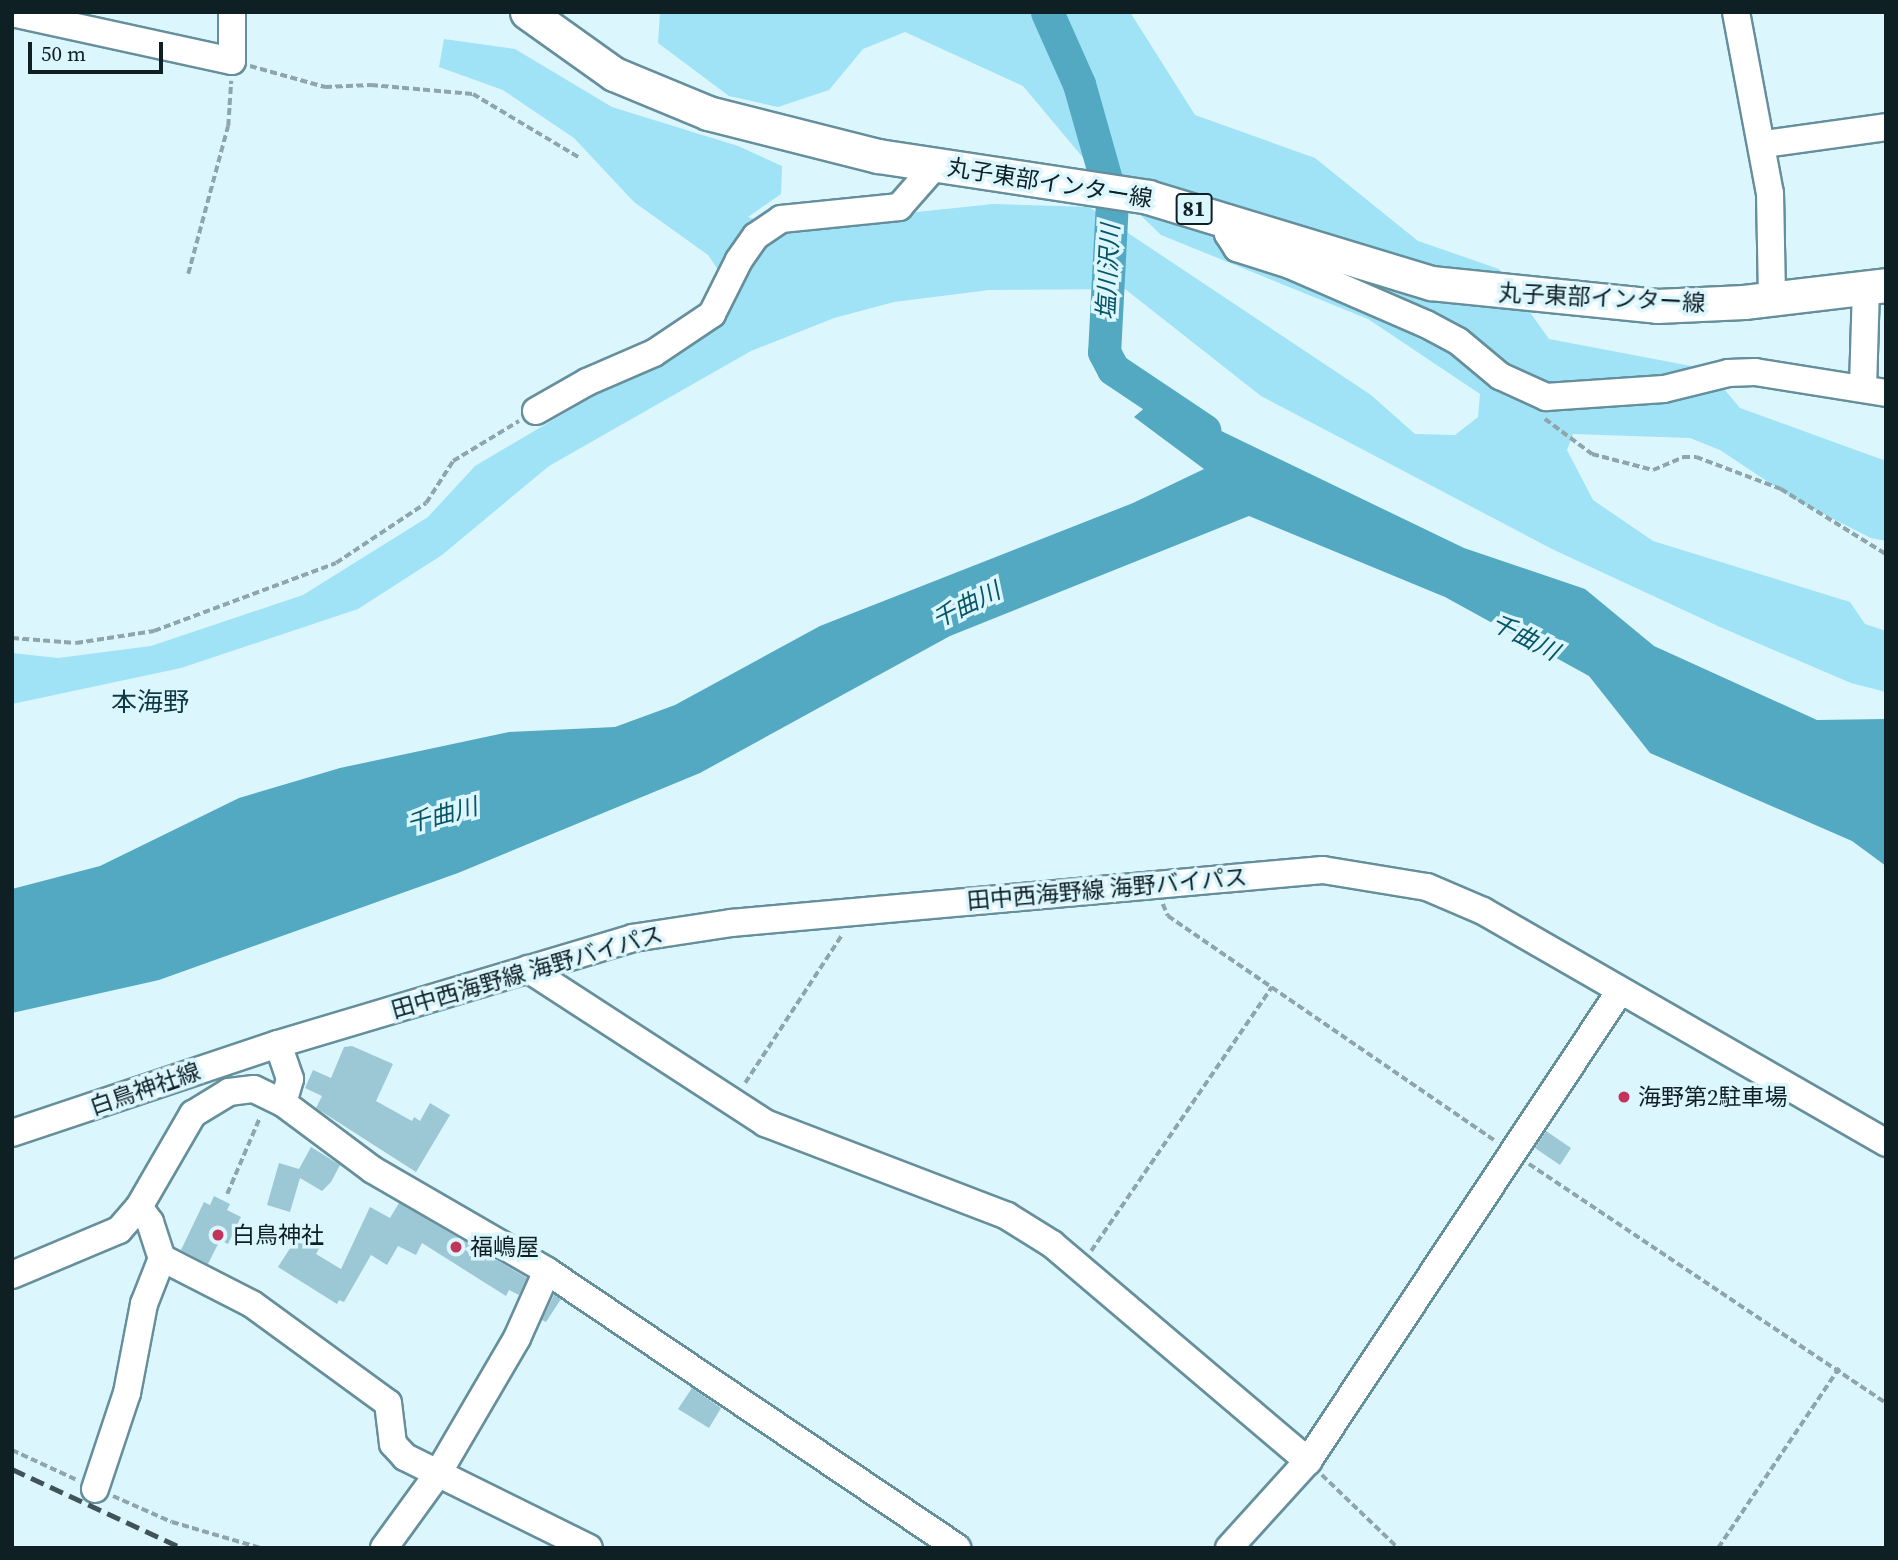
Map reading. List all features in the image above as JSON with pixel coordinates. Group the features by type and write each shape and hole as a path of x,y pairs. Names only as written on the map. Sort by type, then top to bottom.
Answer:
{"main road":[{"name":"丸子東部インター線","path":"527,12 579,53 673,101 787,136 935,166 1148,197 1227,218 1378,270 1489,292 1657,306 1772,299 1876,287"}],"street":[{"path":"12,13 232,61 232,12"},
{"path":"1736,12 1764,144 1770,193 1772,299"},
{"path":"1764,144 1886,127"},
{"path":"536,411 587,382 654,353 712,314 757,236 781,219 900,207 935,166"},
{"path":"1227,218 1228,234 1237,248 1301,269 1426,324 1458,341 1500,376 1546,397 1664,388 1728,373 1755,372 1875,391 1876,287"},
{"name":"田中西海野線 海野バイパス","path":"278,1044 528,969 666,932 846,912 1323,870 1427,887 1483,911 1886,1143"},
{"path":"528,969 731,1104 829,1150 1007,1216 1080,1268 1308,1461"},
{"path":"1229,1548 1308,1461 1515,1154 1620,991"},
{"path":"276,1099 290,1079 278,1044"},
{"name":"白鳥神社線","path":"12,1133 278,1044"},
{"path":"12,1275 119,1230 139,1207 193,1114 229,1091 254,1090 276,1099 373,1170 547,1270 957,1548"},
{"path":"139,1207 150,1222 152,1239 162,1258 252,1304 388,1403 393,1444 405,1457 589,1548"},
{"path":"95,1489 127,1392 144,1304 162,1258"},
{"path":"384,1548 437,1475 517,1338 547,1270"}],"path":[{"path":"188,274 228,126 232,61 325,87 370,85 473,94 580,158"},
{"path":"12,638 76,643 154,631 336,563 426,503 453,461 536,411"},
{"path":"1539,414 1592,454 1653,470 1683,457 1696,457 1781,489 1886,554"},
{"path":"1154,886 1168,916 1515,1154 1839,1368 1886,1403"},
{"path":"731,1104 841,942 846,912"},
{"path":"1080,1268 1272,987"},
{"path":"227,1194 276,1099"},
{"path":"1718,1548 1839,1368"},
{"path":"12,1450 172,1522 261,1548"},
{"path":"1308,1461 1398,1548"}],"shaded area":[{"path":"660,12 1130,12 1195,115 1315,158 1418,241 1499,269 1549,339 1707,369 1740,408 1886,461 1886,541 1871,538 1794,499 1720,450 1690,438 1573,434 1567,450 1593,500 1653,541 1850,602 1865,624 1886,631 1886,692 1851,683 1720,627 1552,549 1261,396 1125,289 989,290 894,302 834,318 751,351 549,466 442,555 358,609 181,668 12,704 12,653 58,658 151,646 303,595 428,517 475,466 609,387 734,293 708,255 634,202 574,138 503,90 439,67 444,39 515,49 612,107 738,146 782,166 781,194 748,217 794,233 898,214 993,204 1089,207 1371,395 1415,434 1455,435 1478,417 1480,394 1368,319 1161,235 1090,166 1023,86 905,32 863,49 829,90 778,107 729,96 658,43"}],"water":[{"name":"千曲川","path":"1155,399 1464,548 1585,589 1654,646 1817,720 1886,719 1886,866 1852,841 1650,753 1589,676 1445,597 1249,516 950,636 700,773 458,873 159,980 12,1013 12,889 100,866 239,798 340,768 509,732 615,727 675,705 820,626 1133,503 1204,469 1134,417"}],"building":[{"path":"352,1046 393,1064 376,1101 412,1121 414,1117 420,1121 430,1103 450,1115 416,1172 316,1108 322,1096 305,1088 313,1070 331,1078 344,1047"},
{"path":"1546,1131 1571,1148 1560,1165 1535,1148"},
{"path":"311,1147 340,1165 331,1182 322,1191 300,1178 290,1212 267,1205 279,1163 299,1169"},
{"name":"白鳥神社","path":"214,1196 230,1204 227,1210 241,1217 228,1244 220,1240 208,1264 181,1250 204,1202 210,1205"},
{"path":"399,1203 527,1278 519,1295 509,1290 506,1296 422,1243 416,1255 398,1246 387,1265 371,1255 344,1302 339,1300 337,1304 278,1267 296,1239 320,1247 316,1254 341,1269 370,1207 390,1218"},
{"path":"554,1295 561,1299 546,1322 542,1320"},
{"path":"692,1388 721,1408 709,1428 678,1409"}],"waterway":[{"name":"塩川沢川","path":"1047,12 1079,84 1112,201 1104,352 1113,369 1204,430"}],"railway":[{"path":"12,1469 182,1548"}],"place":[{"name":"海野第2駐車場","path":"1624,1097"},
{"name":"白鳥神社","path":"218,1235"},
{"name":"福嶋屋","path":"456,1247"}],"district":[{"name":"本海野","path":"150,703"}]}
